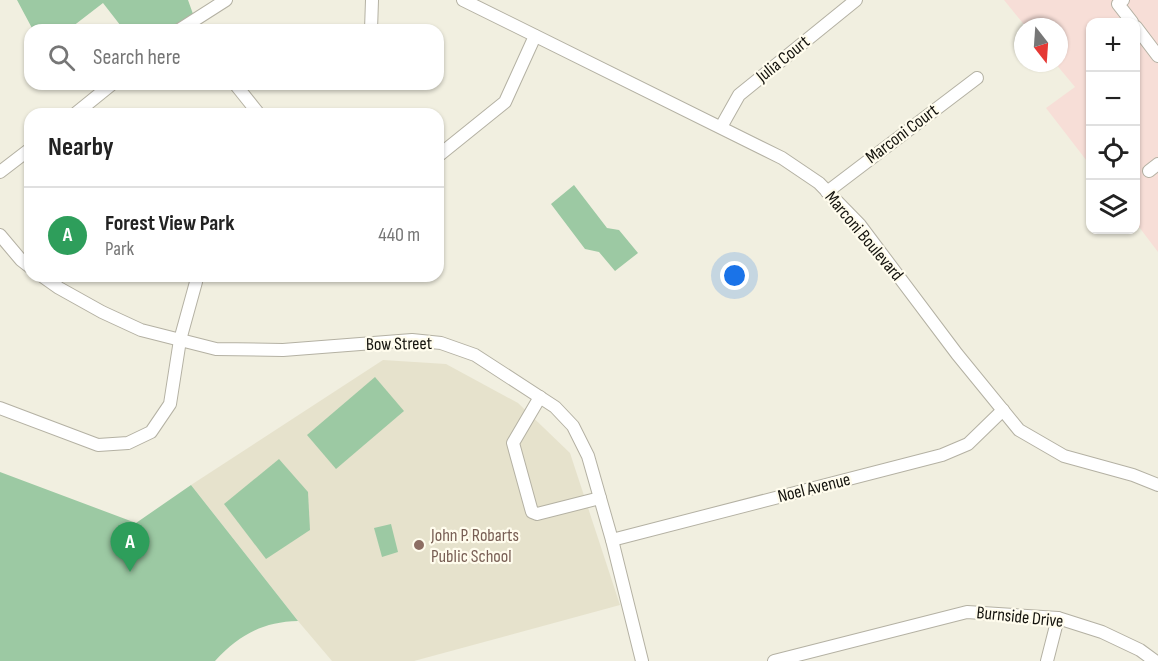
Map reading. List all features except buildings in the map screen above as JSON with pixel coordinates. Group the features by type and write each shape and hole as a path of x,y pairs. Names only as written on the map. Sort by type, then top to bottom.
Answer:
{"street":[{"path":"193,24 226,0"},
{"path":"371,24 372,0"},
{"name":"Marconi Boulevard","path":"463,0 782,158 819,183 860,225 957,354 1019,430 1064,456 1133,475 1158,485"},
{"name":"Julia Court","path":"721,127 739,95 856,0"},
{"path":"1120,2 1130,18"},
{"path":"1140,32 1158,56"},
{"path":"444,151 505,102 535,36"},
{"name":"Marconi Court","path":"827,192 977,78"},
{"path":"84,108 105,90"},
{"path":"241,90 254,108"},
{"path":"0,172 24,154"},
{"path":"0,235 24,262"},
{"name":"Bow Street","path":"50,282 102,312 141,330 216,349 283,350 412,340 441,343 475,355 555,407 573,426 588,456 612,540 642,661"},
{"path":"0,408 98,445 128,443 151,432 170,404 180,340 196,282"},
{"path":"540,397 513,443 532,512 537,514 600,498"},
{"name":"Noel Avenue","path":"612,540 942,454 968,444 1003,410"},
{"name":"Burnside Drive","path":"774,661 967,612 1058,618 1102,633 1140,650 1155,661"},
{"path":"1047,661 1058,618"}],"shaded area":[{"path":"1004,0 1158,0 1158,252 1140,228 1140,18 1086,18 1086,160 1046,108 1075,87 1062,72 1068,72 1068,18 1019,18"},
{"name":"John P. Robarts Public School","path":"383,360 446,364 518,403 570,453 620,605 414,661 332,661 191,485"}],"green space":[{"path":"17,0 188,0 193,14 180,24 119,24 103,3 76,24 30,24"},
{"path":"574,185 607,228 619,230 638,253 615,271 599,252 585,249 551,204"},
{"path":"375,377 404,411 336,469 307,435"},
{"path":"279,459 308,492 310,530 266,559 224,504"},
{"path":"0,472 136,523 191,485 298,621 262,627 242,637 215,661 0,661"},
{"path":"391,524 398,552 382,557 374,528"}],"place":[{"name":"John P. Robarts Public School","path":"419,545"},
{"name":"Forest View Park","path":"130,572"}]}
